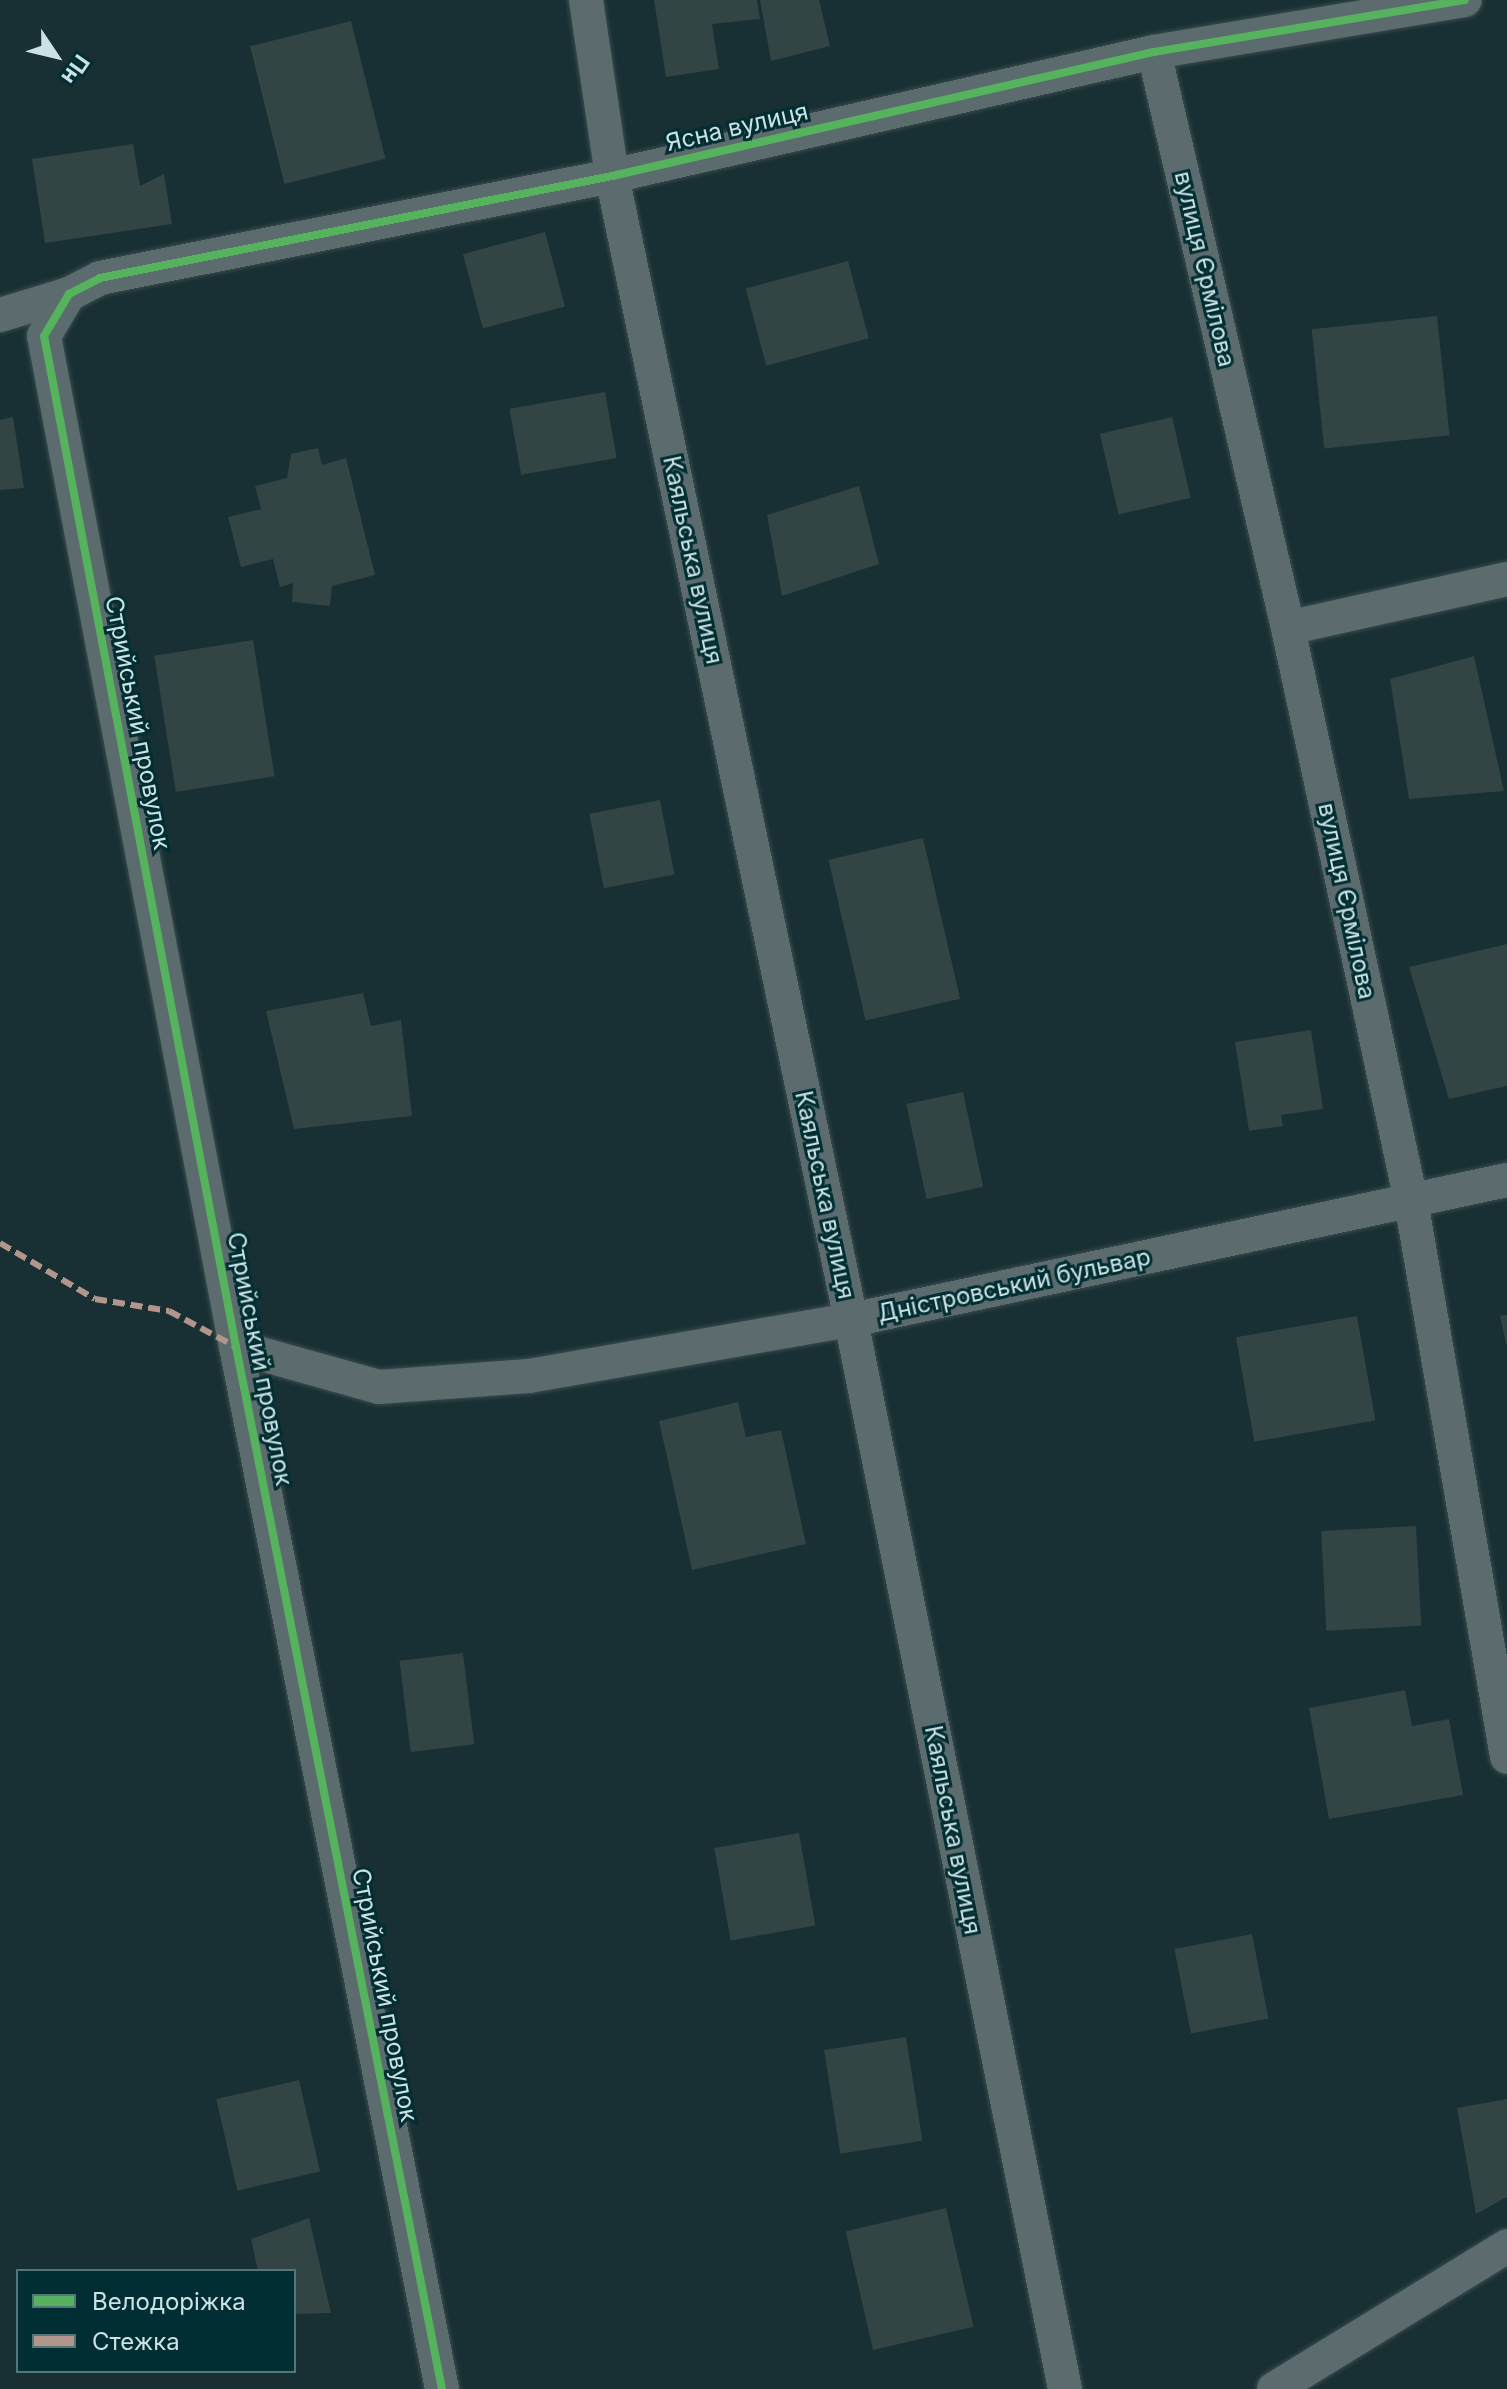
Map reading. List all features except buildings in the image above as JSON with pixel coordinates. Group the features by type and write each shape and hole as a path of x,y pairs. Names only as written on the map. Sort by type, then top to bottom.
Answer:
{"street":[{"name":"Каяльська вулиця","path":"586,0 612,176 851,1320 1065,2389"},
{"name":"Ясна вулиця","path":"0,315 69,294 100,278 612,176 1154,52 1465,0"},
{"name":"вулиця Єрмілова","path":"1154,52 1288,628 1411,1201 1507,1757"},
{"name":"Стрийський провулок","path":"69,294 44,336 236,1347 442,2389"},
{"path":"1288,628 1507,579"},
{"name":"Дністровський бульвар","path":"236,1347 379,1387 529,1376 851,1320 1507,1180"},
{"path":"1274,2389 1507,2246"}],"marked path":[{"path":"0,1243 95,1299 169,1311 236,1347"}],"cycle path":[{"path":"442,2389 236,1347 44,336 69,294 100,278 612,176 1154,52 1465,0"}]}
